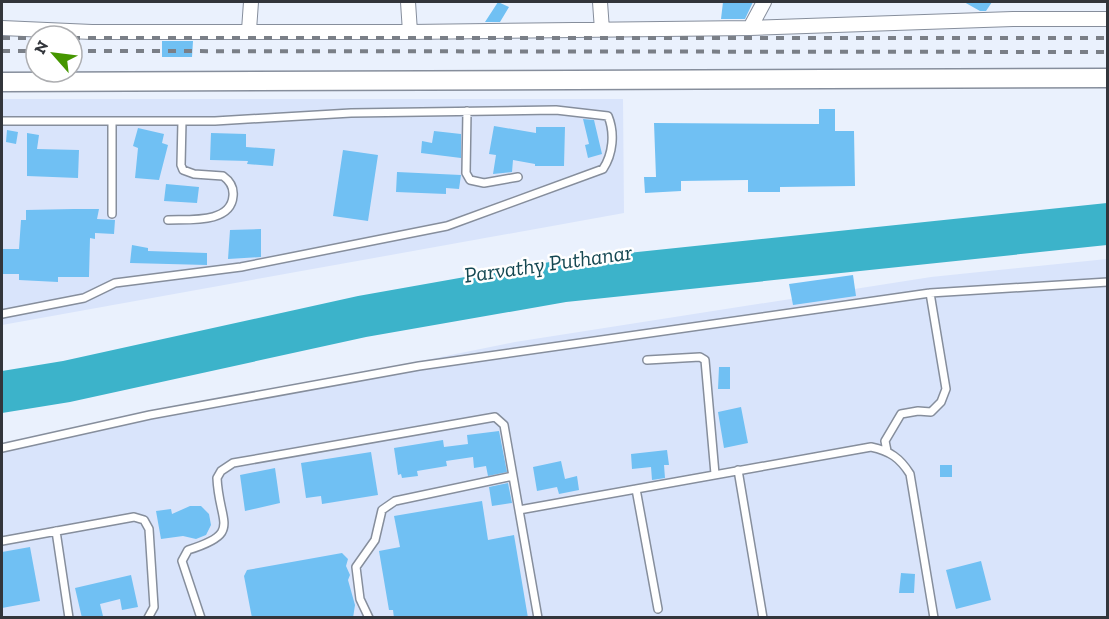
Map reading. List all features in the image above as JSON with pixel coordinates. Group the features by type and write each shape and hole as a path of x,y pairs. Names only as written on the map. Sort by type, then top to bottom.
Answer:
{"main road":[{"path":"2,82 1107,78"}],"street":[{"path":"249,30 251,2"},
{"path":"408,2 410,32"},
{"path":"600,2 602,30"},
{"path":"750,28 764,2"},
{"path":"2,28 92,32 249,30 410,32 750,28 1013,19 1107,19"}],"lane":[{"path":"2,121 182,121 293,118 351,113 556,110 608,116 612,126 610,159 603,169 447,226 241,267 115,283 84,298 2,314"},
{"path":"467,111 466,173 470,180 484,183 518,177"},
{"path":"168,220 216,216 230,207 234,193 232,185 223,176 194,174 183,170 181,165 182,121"},
{"path":"111,214 112,122"},
{"path":"2,448 150,415 419,366 930,293 1107,282"},
{"path":"887,451 885,441 901,414 918,411 931,412 941,402 946,389 930,293"},
{"path":"647,360 700,357 705,360 715,474"},
{"path":"201,618 182,561 188,550 213,542 221,535 224,522 218,478 221,471 233,463 495,417 504,425 538,618"},
{"path":"519,510 871,447 887,451 902,460 910,474 934,618"},
{"path":"738,470 763,618"},
{"path":"369,618 360,599 356,567 375,540 382,510 395,501 513,476"},
{"path":"636,489 658,609"},
{"path":"2,541 134,517 144,520 149,529 154,607 148,618"},
{"path":"56,531 69,618"}],"shaded area":[{"path":"2,99 623,99 624,213 2,325"},
{"path":"1107,259 1107,617 2,618 2,446 515,342 931,277"}],"water":[{"name":"Parvathy Puthanar","path":"1107,203 1107,245 566,302 366,337 70,402 2,413 2,371 63,361 358,296 561,260"}],"building":[{"path":"498,2 509,7 500,22 485,22"},
{"path":"723,2 753,2 745,19 721,19"},
{"path":"964,2 992,2 986,11 980,11"},
{"path":"162,41 193,41 192,57 162,57"},
{"path":"819,109 835,109 835,131 854,131 855,186 780,187 780,192 748,192 748,180 681,181 681,191 645,193 644,177 656,177 654,123 819,124"},
{"path":"583,119 594,120 602,154 588,158 585,145 589,144"},
{"path":"494,126 536,133 536,127 565,127 564,166 535,166 535,164 513,160 512,172 493,174 496,155 489,154"},
{"path":"138,128 164,134 162,143 168,145 159,180 135,178 138,148 133,146"},
{"path":"7,130 18,132 16,144 6,142"},
{"path":"434,131 461,134 461,158 421,153 422,141 432,143"},
{"path":"27,133 39,135 37,149 79,150 78,178 27,176"},
{"path":"211,133 246,134 246,147 275,149 273,166 247,164 248,161 210,160"},
{"path":"343,150 378,155 368,221 333,216"},
{"path":"397,172 461,175 459,189 446,188 446,194 396,192"},
{"path":"166,184 199,187 197,203 164,201"},
{"path":"99,209 97,219 115,220 114,234 95,233 95,239 90,238 89,277 58,277 58,282 19,280 19,274 2,274 2,249 19,249 21,220 26,220 26,210"},
{"path":"261,229 261,257 228,259 230,230"},
{"path":"132,245 148,248 148,251 207,253 207,265 130,263"},
{"path":"853,275 856,296 793,305 789,284"},
{"path":"719,367 730,367 730,389 718,389"},
{"path":"741,407 748,443 724,448 718,412"},
{"path":"499,431 507,472 488,476 486,466 474,468 473,457 446,461 447,466 417,471 418,476 402,478 401,474 398,475 394,448 443,440 444,447 468,444 467,435"},
{"path":"667,450 669,465 664,465 665,478 652,480 651,467 632,469 631,454"},
{"path":"371,452 378,495 322,504 321,496 306,498 301,463"},
{"path":"561,461 565,479 577,476 579,490 559,494 557,487 537,491 533,467"},
{"path":"940,465 952,465 952,477 940,477"},
{"path":"275,468 280,503 245,511 240,475"},
{"path":"508,483 512,503 492,506 489,487"},
{"path":"482,501 488,540 514,535 528,618 394,618 393,610 389,610 379,551 400,547 394,516"},
{"path":"190,506 201,506 209,514 211,525 206,535 196,539 183,536 161,539 156,511 171,509 172,514"},
{"path":"30,547 40,601 2,608 2,552"},
{"path":"342,553 348,559 346,566 350,575 348,580 355,605 353,618 252,618 244,576 247,570"},
{"path":"981,561 991,600 956,609 946,570"},
{"path":"901,573 915,574 914,593 899,593"},
{"path":"131,575 138,607 122,610 120,599 100,604 103,616 82,618 75,588"}],"railway":[{"path":"2,38 24,38"},
{"path":"84,38 1108,38"},
{"path":"2,51 24,51"},
{"path":"84,51 1108,52"}]}
